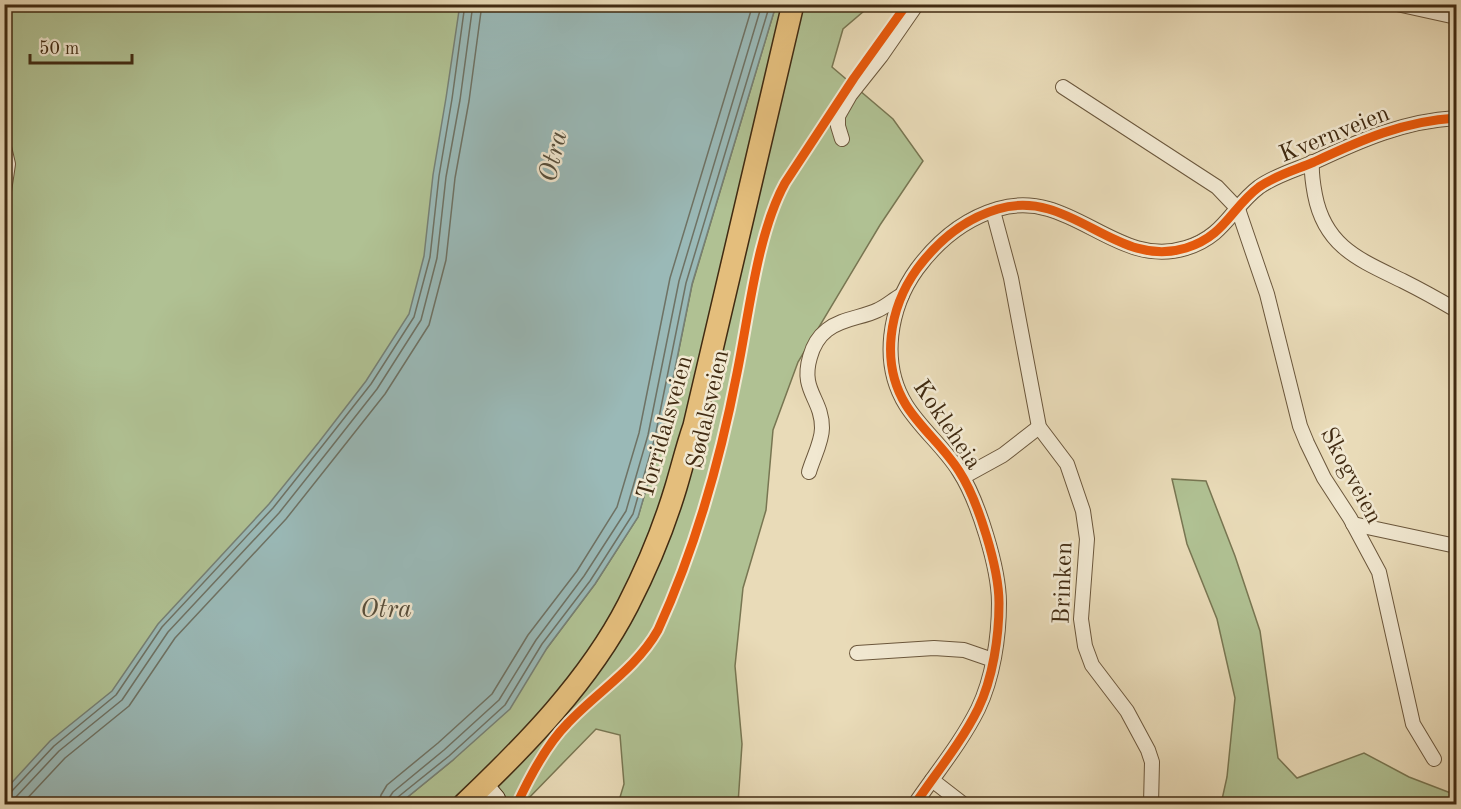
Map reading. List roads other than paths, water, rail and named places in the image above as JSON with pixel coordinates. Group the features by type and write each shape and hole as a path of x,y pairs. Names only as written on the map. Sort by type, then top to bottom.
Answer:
{"main road":[{"name":"Torridalsveien","path":"466,804 549,716 605,644 628,604 662,527 694,426 794,4"}],"street":[{"path":"842,139 838,116 850,95 881,56 917,4"},
{"path":"1397,4 1456,17"},
{"path":"1063,87 1217,187 1238,209"},
{"name":"Kvernveien","path":"1238,209 1246,198 1270,180 1372,135 1396,127 1456,118"},
{"path":"4,147 8,164 4,191"},
{"path":"1312,162 1317,207 1328,232 1337,243 1368,265 1456,310"},
{"name":"Kokleheia","path":"915,804 965,732 984,694 993,660 999,602 988,544 970,491 950,458 907,407 899,392 890,359 890,342 892,324 902,295 920,266 946,237 959,227 993,211 1014,206 1049,208 1129,246 1160,253 1187,248 1212,235 1222,228 1238,209"},
{"name":"Skogveien","path":"1238,209 1267,294 1300,426 1324,478 1379,572 1413,724 1434,759"},
{"name":"Brinken","path":"993,211 1011,278 1039,427 1067,464 1083,511 1087,539 1081,619 1085,646 1092,665 1127,711 1148,750 1152,762 1151,804"},
{"name":"Kokleheia","path":"809,472 822,429 819,410 806,377 815,343 833,325 878,310 902,295"},
{"path":"963,477 1016,446 1039,427"},
{"path":"1353,525 1456,546"},
{"path":"857,653 934,648 964,650 993,660"},
{"path":"932,780 963,804"},
{"path":"484,786 497,804"}],"water":[{"name":"Otra","path":"460,4 776,5 692,284 661,438 638,517 595,584 547,648 510,709 399,804 5,804 5,790 50,741 112,691 158,624 269,504 366,381 409,314 424,256 433,175"}]}
